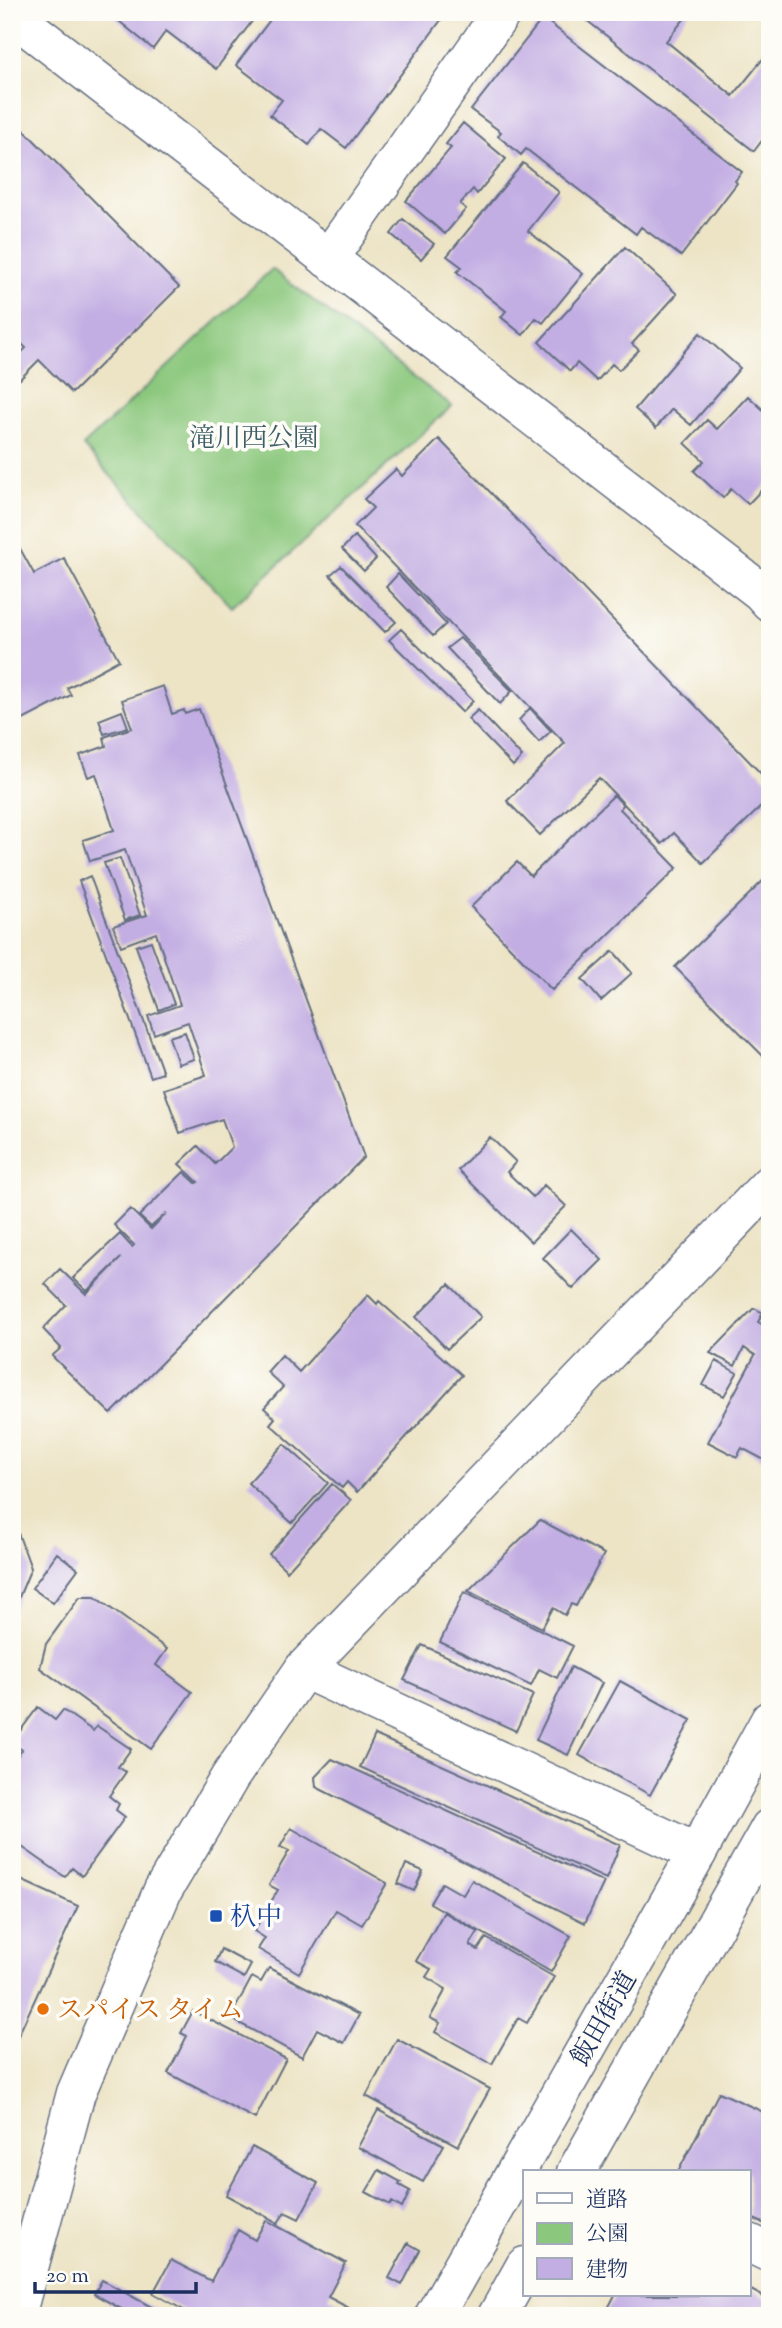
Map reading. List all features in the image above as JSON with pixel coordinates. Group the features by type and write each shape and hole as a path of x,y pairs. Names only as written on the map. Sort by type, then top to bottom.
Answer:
{"main road":[{"path":"328,259 502,12"},
{"path":"12,15 767,592"},
{"path":"16,2311 76,2093 163,1890 230,1777 304,1669 770,1184"},
{"path":"304,1669 697,1853"},
{"name":"飯田街道","path":"434,2316 770,1720"},
{"name":"飯田街道","path":"586,2169 770,1828"},
{"path":"750,2243 770,2253"},
{"path":"498,2316 523,2270"}],"green space":[{"name":"滝川西公園","path":"272,269 452,406 232,607 83,446"}],"building":[{"path":"108,12 259,12 216,69 166,31 153,49"},
{"path":"276,12 447,12 346,148 321,129 309,145 270,115 282,100 236,65"},
{"path":"576,12 690,12 666,41 733,96 770,50 770,130 754,151"},
{"path":"543,18 742,172 735,181 737,183 681,256 641,227 636,234 526,149 521,155 498,136 501,132 471,110"},
{"path":"12,118 179,287 72,393 39,360 12,387 12,362 26,348 12,334"},
{"path":"463,123 506,159 477,194 473,189 460,204 466,209 445,234 406,201 451,148 446,144"},
{"path":"523,163 559,192 528,231 583,274 543,323 536,318 523,335 501,317 506,311 457,272 462,267 447,256"},
{"path":"403,219 434,244 421,259 391,234"},
{"path":"625,247 677,294 632,344 639,350 619,370 612,364 597,381 577,363 570,371 539,342"},
{"path":"700,333 740,368 691,425 672,409 656,428 635,409"},
{"path":"748,396 770,416 770,481 748,504 731,489 723,498 694,471 704,461 685,443 707,420 717,429"},
{"path":"439,439 770,783 770,798 703,863 674,833 662,844 599,778 540,835 507,801 565,743 355,526 373,508 364,499 396,469 402,476"},
{"path":"12,534 34,574 64,558 119,660 67,688 71,695 23,720 20,715 12,720"},
{"path":"355,536 376,559 364,571 342,549"},
{"path":"341,566 396,622 385,632 330,575"},
{"path":"398,574 446,624 433,636 386,587"},
{"path":"401,629 473,701 462,712 389,640"},
{"path":"460,638 512,691 500,704 447,648"},
{"path":"163,686 172,714 184,710 185,714 199,709 364,1157 111,1414 52,1356 61,1348 43,1329 66,1305 45,1284 60,1269 86,1294 121,1258 87,1291 73,1278 120,1234 132,1247 134,1245 114,1225 130,1209 151,1229 167,1213 151,1227 139,1216 184,1172 198,1182 179,1164 198,1146 215,1164 232,1147 222,1119 180,1133 164,1089 206,1075 188,1022 154,1034 148,1016 180,1005 156,933 121,946 113,926 147,915 125,850 90,861 83,840 114,830 96,774 88,777 80,755 106,746 104,737 132,728 122,700"},
{"path":"530,708 551,731 539,742 519,720"},
{"path":"478,710 522,757 513,766 468,719"},
{"path":"122,711 128,727 104,734 99,720"},
{"path":"614,795 623,805 620,809 677,868 552,990 471,907 517,862 531,876"},
{"path":"120,858 140,915 125,920 104,863"},
{"path":"770,874 770,1063 675,967"},
{"path":"90,876 163,1073 151,1077 79,881"},
{"path":"151,941 174,1004 159,1010 136,946"},
{"path":"613,951 632,973 601,1001 582,979"},
{"path":"185,1032 194,1059 178,1064 169,1037"},
{"path":"490,1137 516,1162 507,1172 533,1197 544,1185 566,1206 531,1242 458,1170"},
{"path":"571,1229 602,1260 573,1289 543,1258"},
{"path":"449,1284 481,1317 447,1349 416,1317"},
{"path":"368,1295 377,1304 379,1301 462,1375 357,1492 347,1482 342,1488 270,1424 275,1418 264,1408 283,1387 267,1372 282,1355 299,1372"},
{"path":"754,1308 763,1313 758,1322 770,1329 770,1463 742,1448 737,1457 708,1442 755,1355 744,1348 735,1366 710,1353"},
{"path":"716,1361 737,1373 724,1396 703,1385"},
{"path":"284,1444 328,1483 292,1523 248,1483"},
{"path":"332,1484 351,1500 287,1571 269,1554"},
{"path":"12,1517 31,1568 12,1614"},
{"path":"540,1520 604,1554 576,1606 571,1604 565,1615 553,1608 542,1628 468,1591"},
{"path":"57,1553 78,1569 53,1603 32,1588"},
{"path":"464,1592 573,1646 557,1678 539,1669 531,1686 440,1642"},
{"path":"80,1597 95,1597 167,1649 156,1665 192,1692 151,1749 40,1668 46,1644"},
{"path":"422,1645 533,1695 516,1731 404,1680"},
{"path":"571,1667 602,1683 568,1755 536,1740"},
{"path":"620,1681 691,1720 650,1795 579,1755"},
{"path":"38,1707 55,1720 63,1710 93,1731 97,1726 131,1749 118,1767 126,1772 109,1796 119,1804 116,1810 125,1817 82,1876 72,1868 65,1877 12,1840 12,1763 22,1750 12,1742"},
{"path":"375,1735 620,1845 606,1879 360,1767"},
{"path":"332,1759 604,1882 585,1923 316,1787 315,1777"},
{"path":"291,1828 387,1883 362,1925 336,1910 299,1973 258,1949 265,1938 254,1931 278,1890 269,1885 289,1851 280,1847"},
{"path":"406,1864 423,1871 414,1891 398,1884"},
{"path":"12,1876 78,1906 12,2049"},
{"path":"472,1880 571,1936 551,1972 430,1903 442,1883 463,1895"},
{"path":"444,1912 478,1932 470,1945 478,1950 486,1938 554,1977 527,2023 518,2018 492,2064 435,2032 440,2023 430,2018 446,1989 426,1977 431,1969 416,1961"},
{"path":"221,1949 251,1965 244,1978 215,1962"},
{"path":"269,1968 359,2015 344,2043 317,2029 302,2057 230,2018 252,1977 261,1982"},
{"path":"193,2011 286,2059 255,2119 168,2073 187,2036 181,2033"},
{"path":"397,2039 490,2089 458,2146 366,2096"},
{"path":"719,2092 770,2115 770,2226 750,2217 750,2170 679,2170"},
{"path":"378,2110 444,2145 423,2182 358,2147"},
{"path":"252,2147 318,2183 299,2219 285,2212 278,2223 226,2195"},
{"path":"379,2170 401,2182 399,2185 410,2191 402,2208 392,2202 390,2205 366,2192"},
{"path":"266,2220 346,2263 328,2297 349,2308 345,2316 187,2316 189,2313 153,2293 171,2260 211,2281 238,2230 255,2240"},
{"path":"408,2243 420,2250 402,2285 389,2278"},
{"path":"102,2280 168,2316 134,2316 94,2294"},
{"path":"750,2290 770,2300 770,2316 604,2316 614,2296 750,2296"}],"place":[{"name":"杁中","path":"216,1916"},
{"name":"スパイス タイム","path":"43,2009"}]}
